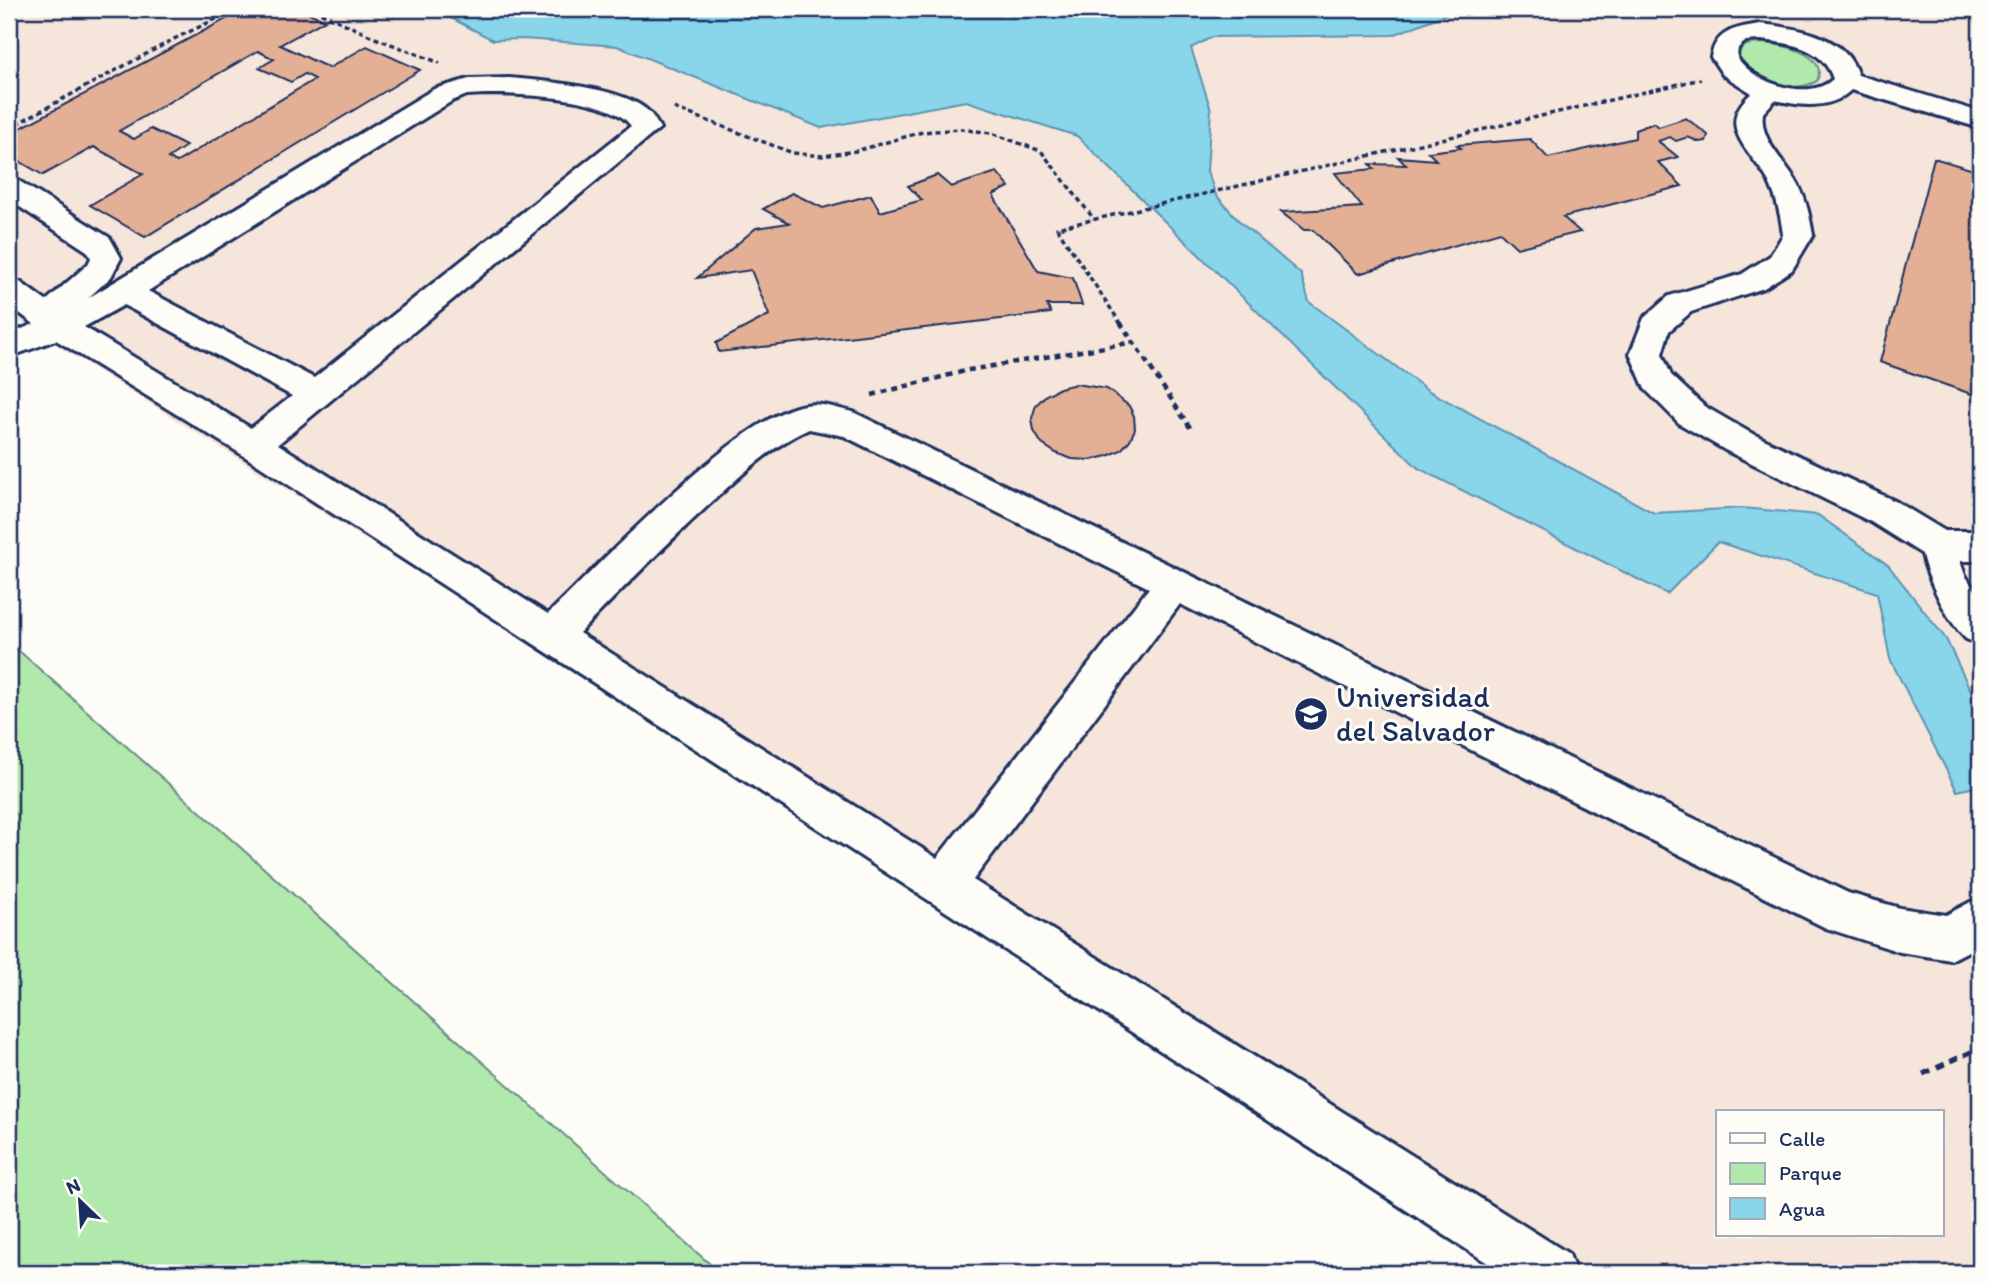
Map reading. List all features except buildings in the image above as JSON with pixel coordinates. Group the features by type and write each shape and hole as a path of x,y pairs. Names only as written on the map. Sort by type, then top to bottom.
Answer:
{"lane":[{"path":"1760,32 1773,9"},
{"path":"1760,32 1785,34 1831,53 1844,67 1846,80 1832,93 1803,97 1769,91 1734,72 1724,57 1726,45 1739,35 1760,32"},
{"path":"1846,80 1980,120"},
{"path":"9,346 53,322 124,292 443,95 467,87 555,90 618,104 640,117 646,128 254,445"},
{"path":"1769,91 1754,102 1747,112 1748,126 1757,147 1780,177 1791,201 1798,235 1781,263 1753,281 1679,304 1655,326 1646,354 1657,381 1692,415 1737,442 1884,512 1939,546 1980,545"},
{"path":"9,187 99,245 107,258 100,270 53,322"},
{"path":"9,289 53,322 254,445 1550,1273"},
{"path":"124,292 317,394"},
{"path":"551,636 732,463 779,430 805,417 853,425 1842,913 1900,930 1951,938 1980,919"},
{"path":"1939,546 1941,564 1948,580 1980,628"},
{"path":"942,887 1175,583"}],"path":[{"path":"9,128 176,38 237,9"},
{"path":"313,9 375,38 443,64 431,70"},
{"path":"1191,429 1057,228 1734,72"},
{"path":"672,107 793,153 823,156 856,151 922,132 961,129 991,132 1041,151 1094,219"},
{"path":"871,396 898,387 999,366 1134,342"},
{"path":"1923,1074 1980,1048"}],"shaded area":[{"name":"Universidad del Salvador","path":"9,9 1980,9 1980,1273 1530,1273 9,315"}],"green space":[{"path":"1758,43 1788,47 1809,56 1819,71 1817,81 1790,87 1747,75 1735,54 1746,45"},
{"path":"9,642 720,1273 9,1273"}],"water":[{"path":"434,9 1459,9 1393,35 1212,37 1191,48 1211,110 1207,171 1216,195 1240,222 1301,274 1309,302 1429,391 1654,513 1743,508 1818,515 1888,565 1946,639 1980,710 1980,786 1957,791 1890,659 1877,593 1718,542 1667,594 1418,468 1077,136 966,101 821,128 617,46 524,39 493,40"}],"place":[{"name":"Universidad del Salvador","path":"1311,714"}]}
